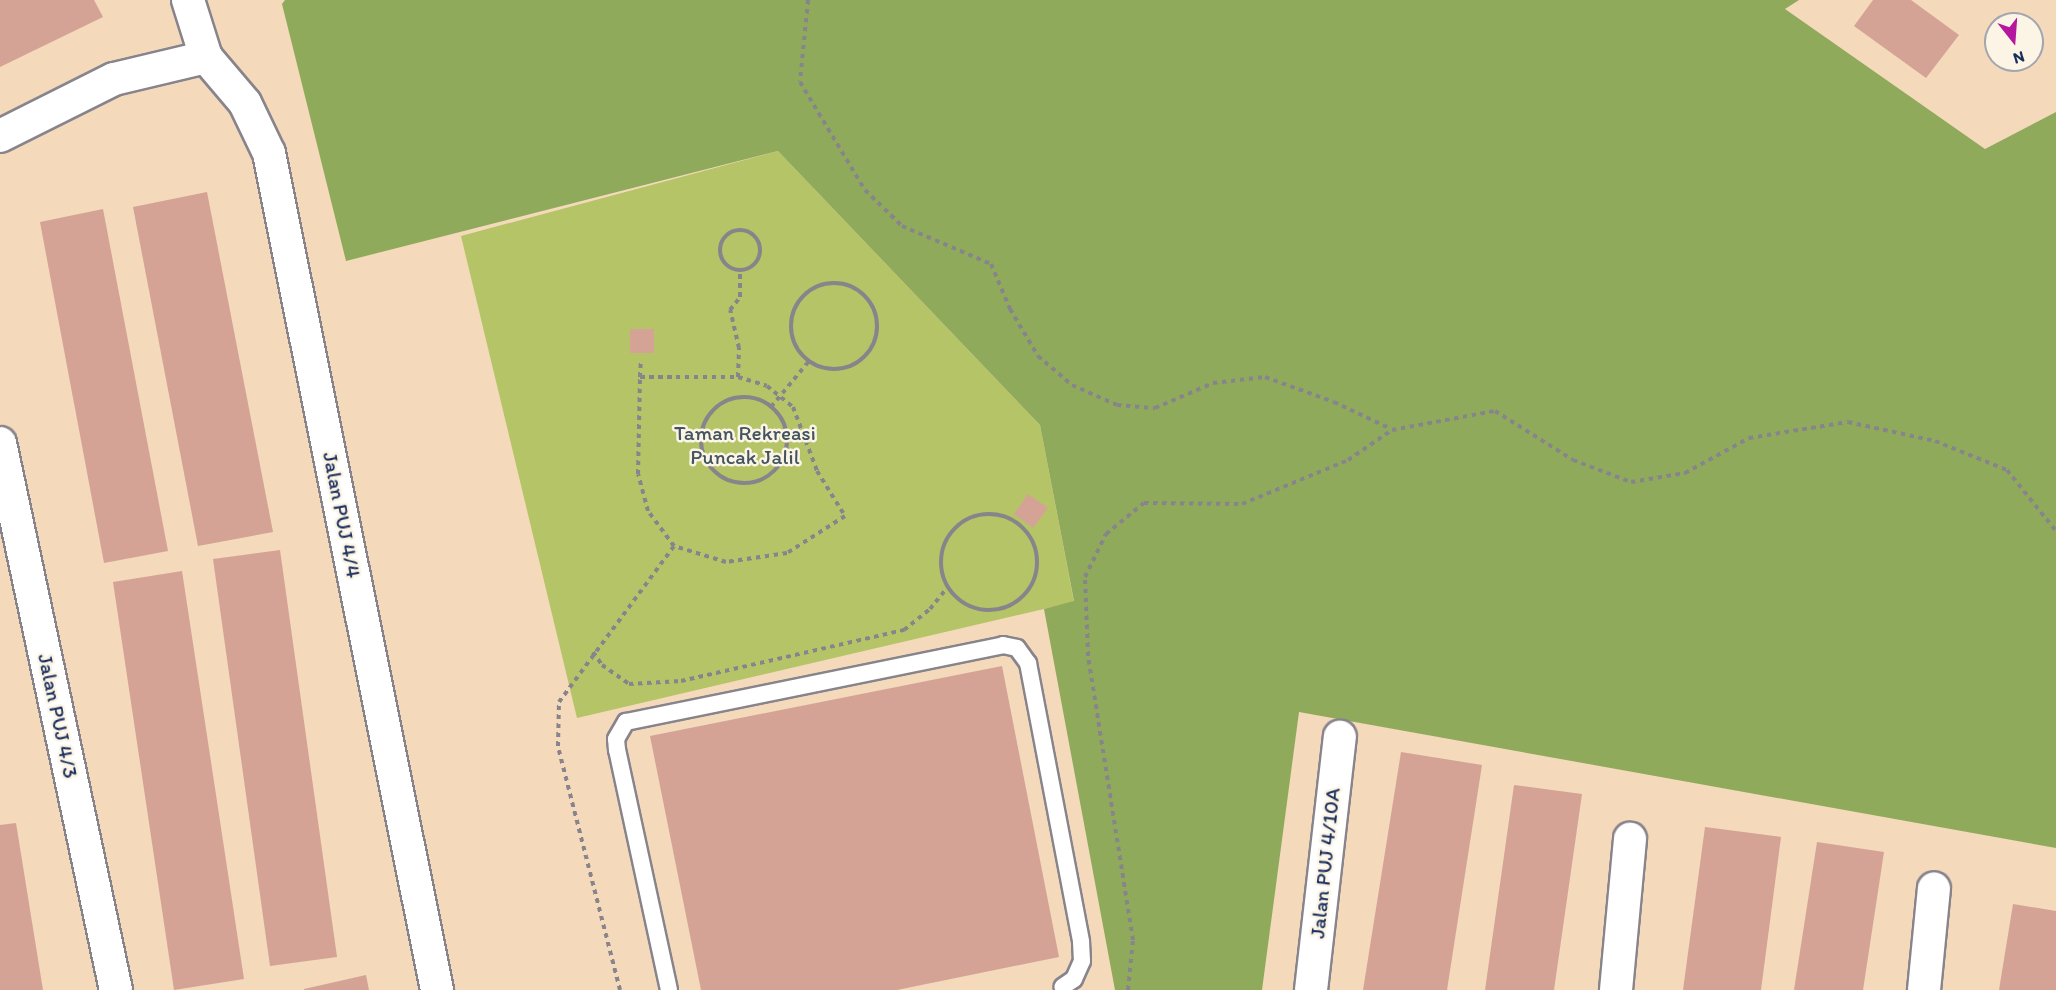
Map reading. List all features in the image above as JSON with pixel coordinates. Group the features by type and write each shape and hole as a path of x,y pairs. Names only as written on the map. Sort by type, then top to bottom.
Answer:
{"street":[{"path":"0,136 114,79 206,57 188,0"},
{"name":"Jalan PUJ 4/4","path":"206,57 245,104 269,153 437,990"},
{"name":"Jalan PUJ 4/3","path":"0,443 116,990"},
{"name":"Jalan PUJ 4/10A","path":"1311,990 1340,737"},
{"path":"1616,990 1630,839"},
{"path":"1924,990 1934,888"}],"lane":[{"path":"669,990 617,750 616,739 626,722 1003,645 1017,648 1028,663 1081,942 1082,961 1074,979 1057,989"}],"path":[{"path":"808,0 800,82 865,190 902,226 991,264 1010,309 1038,356 1072,386 1117,405 1155,408 1213,383 1265,377 1334,402 1392,430"},
{"path":"740,229 756,237 760,245 756,263 740,270 731,268 720,254 724,237 740,229"},
{"path":"738,376 739,348 730,310 740,297 740,270"},
{"path":"829,283 858,290 869,300 876,321 874,343 865,356 838,368 810,361 792,338 794,308 815,287 829,283"},
{"path":"640,377 738,376 767,386 781,395 793,407 817,471 845,516 787,553 726,562 674,546 648,511 638,474 640,377 641,359"},
{"path":"771,407 810,361"},
{"path":"743,397 758,399 771,407 784,424 787,447 772,472 745,483 716,473 701,448 706,419 715,407 743,397"},
{"path":"1128,990 1133,940 1088,656 1084,577 1106,534 1144,503 1242,504 1281,491 1348,460 1392,430 1496,411 1573,460 1631,482 1685,473 1749,438 1848,422 1935,441 2007,470 2056,531"},
{"path":"992,513 1020,525 1030,536 1036,550 1034,580 1014,603 985,610 964,603 948,588 941,574 944,544 963,521 992,513"},
{"path":"593,652 602,664 629,684 681,681 904,630 930,609 948,588"}],"green space":[{"path":"285,0 1799,0 1785,9 1985,149 2056,112 2056,848 1299,712 1262,990 1115,990 1044,609 1074,601 1040,425 778,151 346,261 282,4"},
{"name":"Taman Rekreasi Puncak Jalil","path":"778,151 1040,425 1074,602 577,718 461,236"}],"building":[{"path":"0,0 94,0 103,17 0,67"},
{"path":"1873,0 1911,0 1959,35 1926,78 1854,26"},
{"path":"207,192 273,532 198,546 133,207"},
{"path":"103,209 168,551 104,563 40,222"},
{"path":"630,329 654,329 654,353 630,353"},
{"path":"1028,494 1048,508 1033,528 1014,514"},
{"path":"280,550 337,957 270,966 213,559"},
{"path":"182,571 244,979 174,990 113,582"},
{"path":"1002,666 1059,957 897,990 701,990 650,736"},
{"path":"1401,752 1482,765 1447,990 1363,990"},
{"path":"1514,785 1582,794 1554,990 1485,990"},
{"path":"16,823 43,990 0,990 0,825"},
{"path":"1705,827 1781,837 1761,990 1683,990"},
{"path":"1817,842 1884,852 1863,990 1794,990"},
{"path":"2013,904 2056,911 2056,990 1999,990"},
{"path":"366,975 369,990 304,990 304,989"}]}
